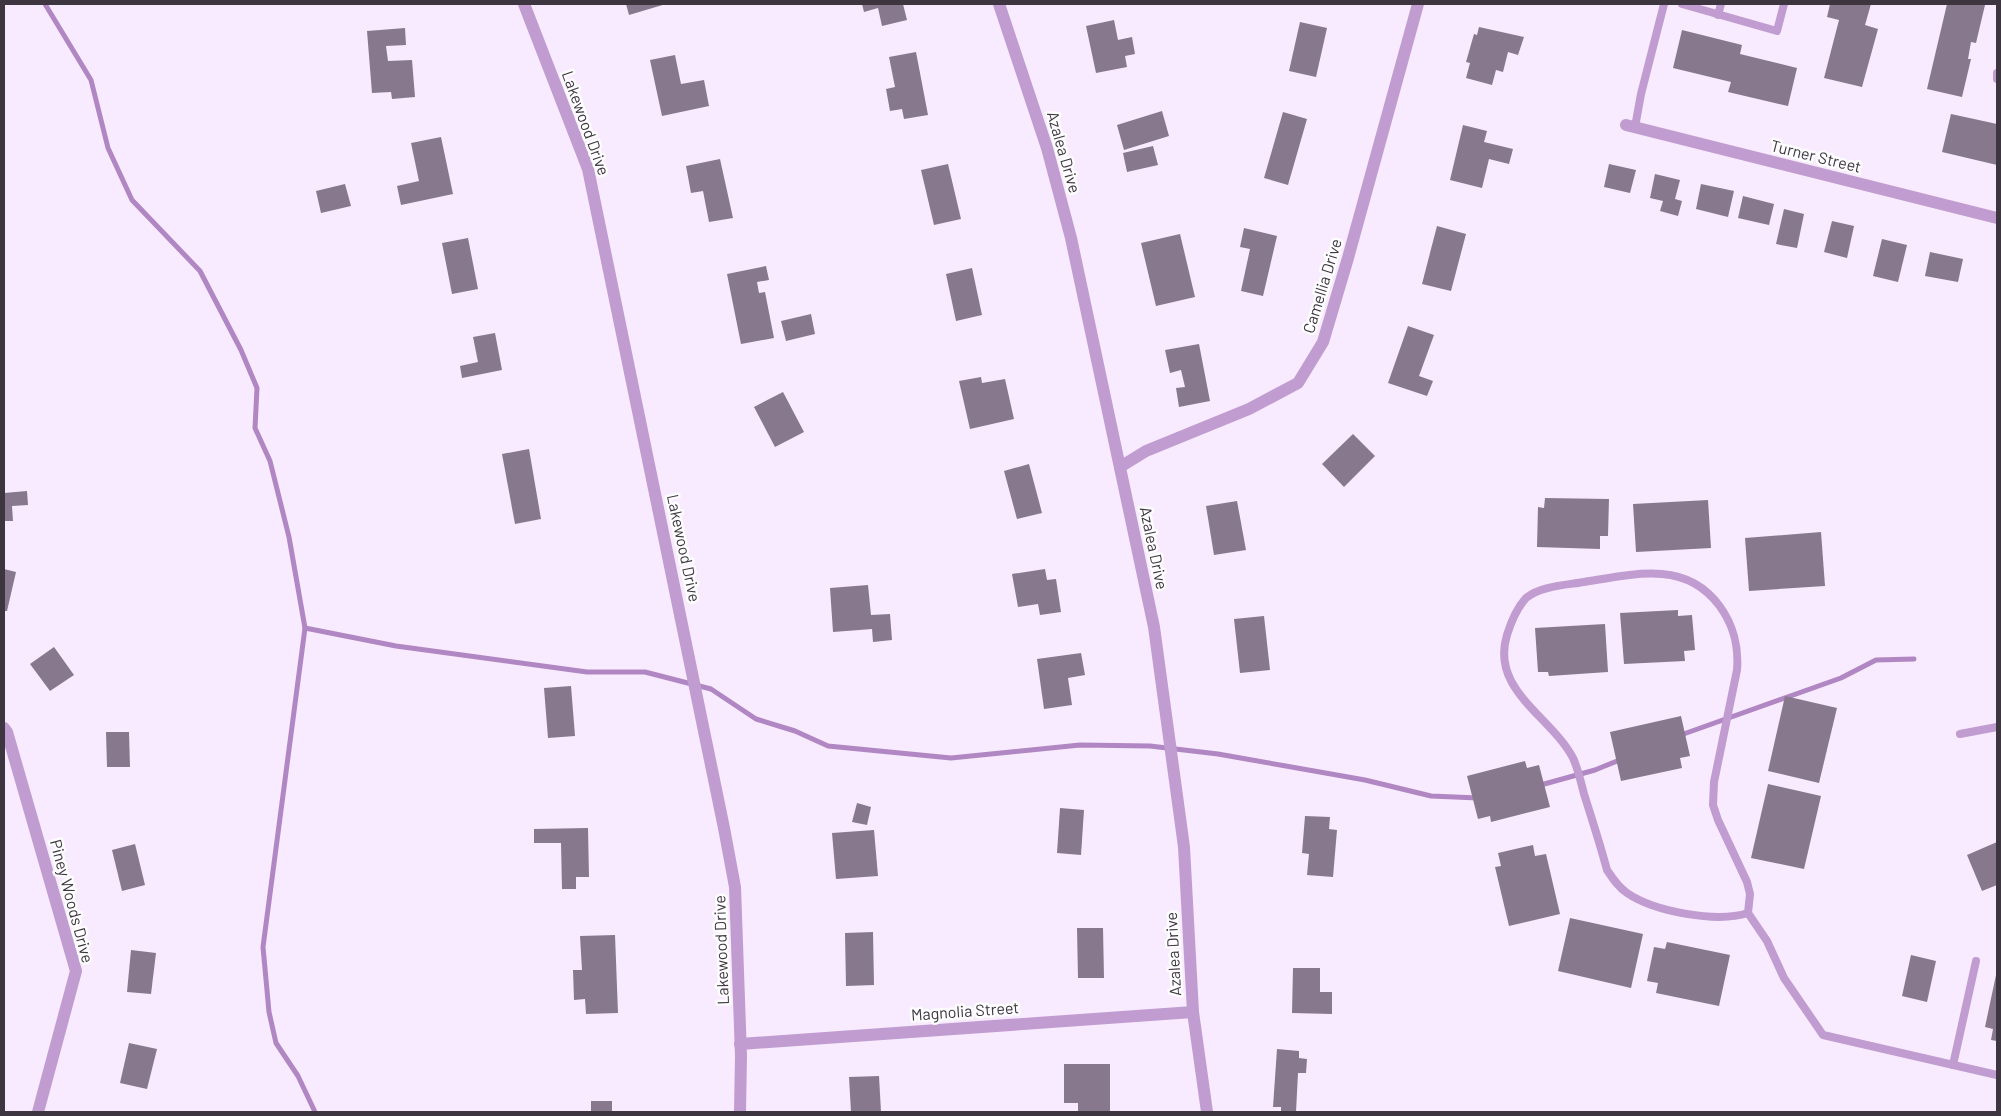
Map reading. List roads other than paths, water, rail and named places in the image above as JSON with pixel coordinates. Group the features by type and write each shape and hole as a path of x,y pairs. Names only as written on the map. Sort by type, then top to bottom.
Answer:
{"street":[{"name":"Lakewood Drive","path":"524,4 588,169 702,713 735,887 740,1044 740,1112"},
{"name":"Azalea Drive","path":"999,4 1047,148 1071,238 1154,628 1181,828 1193,1012 1207,1112"},
{"name":"Camellia Drive","path":"1120,467 1146,451 1249,409 1298,383 1323,342 1418,4"},
{"name":"Turner Street","path":"1630,126 1997,218"},
{"name":"Piney Woods Drive","path":"4,728 7,732 76,971 38,1112"},
{"name":"Magnolia Street","path":"740,1044 1193,1012"}],"lane":[{"path":"1630,126 1664,4"},
{"path":"1682,4 1777,32 1784,4"},
{"path":"1718,15 1722,4"},
{"path":"1997,73 1997,79"},
{"path":"1748,913 1736,917 1706,916 1666,908 1628,894 1615,882 1607,870 1573,758 1562,741 1534,713 1519,694 1506,670 1503,659 1507,634 1517,611 1527,598 1546,589 1620,576 1654,573 1689,581 1709,595 1720,606 1736,638 1738,652 1737,670 1714,782 1713,805 1747,882 1750,894 1748,913 1767,942 1784,978 1823,1035 1997,1075"},
{"path":"1960,734 1997,727"},
{"path":"1953,1065 1976,961"}],"waterway":[{"path":"45,4 91,80 108,148 132,200 200,271 241,350 257,388 255,428 270,461 289,537 305,628 263,947 269,1012 276,1043 298,1076 315,1112"},
{"path":"305,628 396,646 587,672 645,672 711,689 756,719 795,731 828,746 951,758 1080,745 1150,746 1218,754 1365,780 1431,796 1478,798"},
{"path":"1678,736 1841,678 1876,660 1914,659"},
{"path":"1537,786 1595,770 1622,759"}]}
